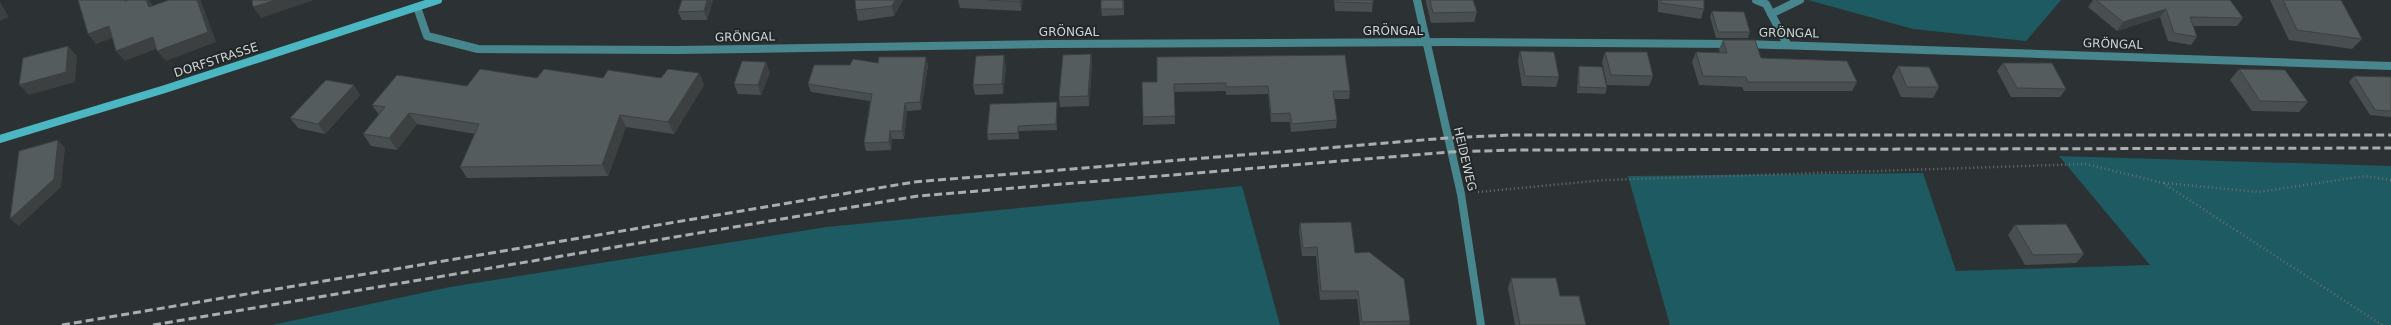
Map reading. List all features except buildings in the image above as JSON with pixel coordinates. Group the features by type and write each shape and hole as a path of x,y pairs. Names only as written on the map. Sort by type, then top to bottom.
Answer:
{"main road":[{"name":"DORFSTRASSE","path":"0,139 165,89 438,0"}],"street":[{"name":"HEIDEWEG","path":"1417,0 1428,43 1450,152 1462,194 1481,325"},
{"path":"1756,0 1766,4 1787,44"},
{"path":"1771,14 1800,0"},
{"name":"GRÖNGAL","path":"417,7 427,36 478,49 679,50 1050,44 1787,44 2391,66"}],"path":[{"path":"1462,194 1605,180 1898,169 2086,164 2164,183 2259,192 2365,176 2391,180"},
{"path":"2164,183 2382,325"}],"shaded area":[{"path":"1808,0 2061,0 2026,41 1913,29"},
{"path":"2059,156 2391,166 2391,325 1670,325 1628,176 1923,173 1956,271 2150,265"},
{"path":"1242,186 1280,325 272,325 450,287 827,227"}],"railway":[{"path":"62,325 914,182 1447,138 1510,135 2391,135"},
{"path":"153,325 918,196 1450,152 1514,150 2391,148"}]}
